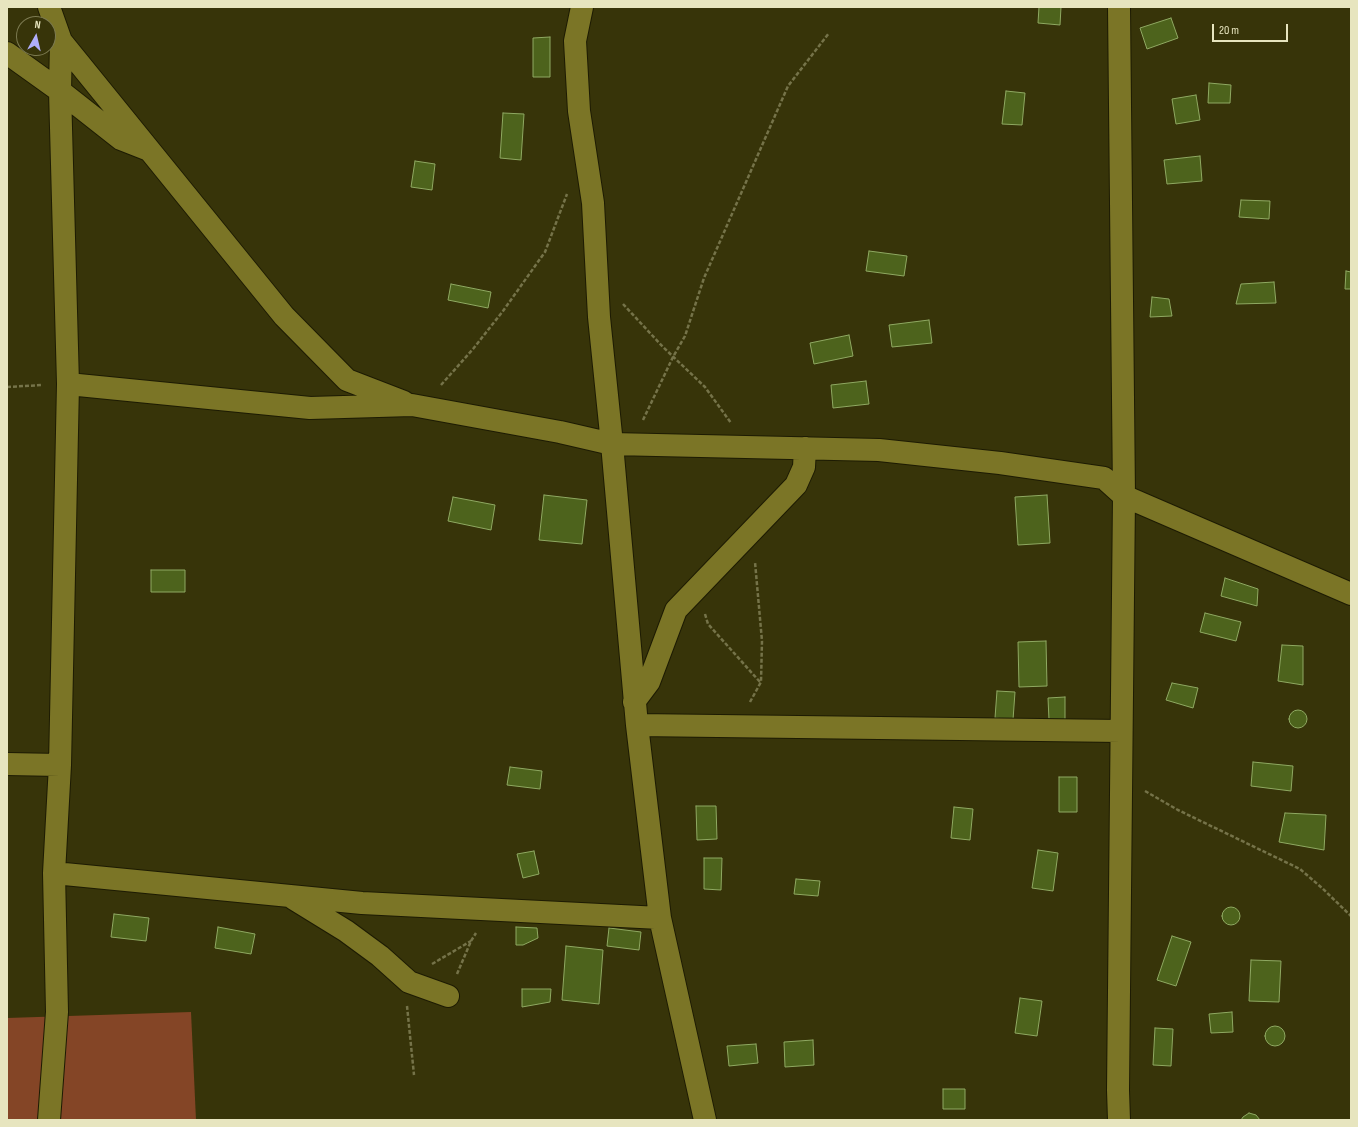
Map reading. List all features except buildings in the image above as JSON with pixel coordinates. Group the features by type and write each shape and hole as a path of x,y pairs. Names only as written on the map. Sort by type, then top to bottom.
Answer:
{"street":[{"path":"48,7 61,41 284,316 347,380 408,403 622,444 879,450 1000,462 1096,476 1104,478 1124,496 1351,594"},
{"path":"582,7 575,41 579,111 593,203 599,317 622,444 634,702 660,918 706,1120"},
{"path":"1119,7 1124,496 1118,1082 1119,1120"},
{"path":"49,1120 57,1012 54,873 60,765 68,384 60,91 61,41"},
{"path":"7,53 60,91 121,140 151,151"},
{"path":"68,384 310,408 408,403"},
{"path":"634,702 649,682 676,610 796,485 804,467 805,448"},
{"path":"637,725 1121,731"},
{"path":"7,764 60,765"},
{"path":"54,873 362,903 660,918"},
{"path":"290,896 346,931 380,956 409,982 448,996"}],"path":[{"path":"622,444 685,336 704,278 788,86 829,33"},
{"path":"408,403 437,389 504,312 544,252 569,189"},
{"path":"623,304 672,357 705,387 749,447"},
{"path":"7,387 68,384"},
{"path":"750,726 748,704 761,682 762,641 753,530"},
{"path":"698,588 708,624 761,682"},
{"path":"1141,788 1178,810 1300,869 1351,916"},
{"path":"448,996 471,941 492,909"}],"shaded area":[{"path":"191,1012 196,1120 7,1120 7,1018"}]}
